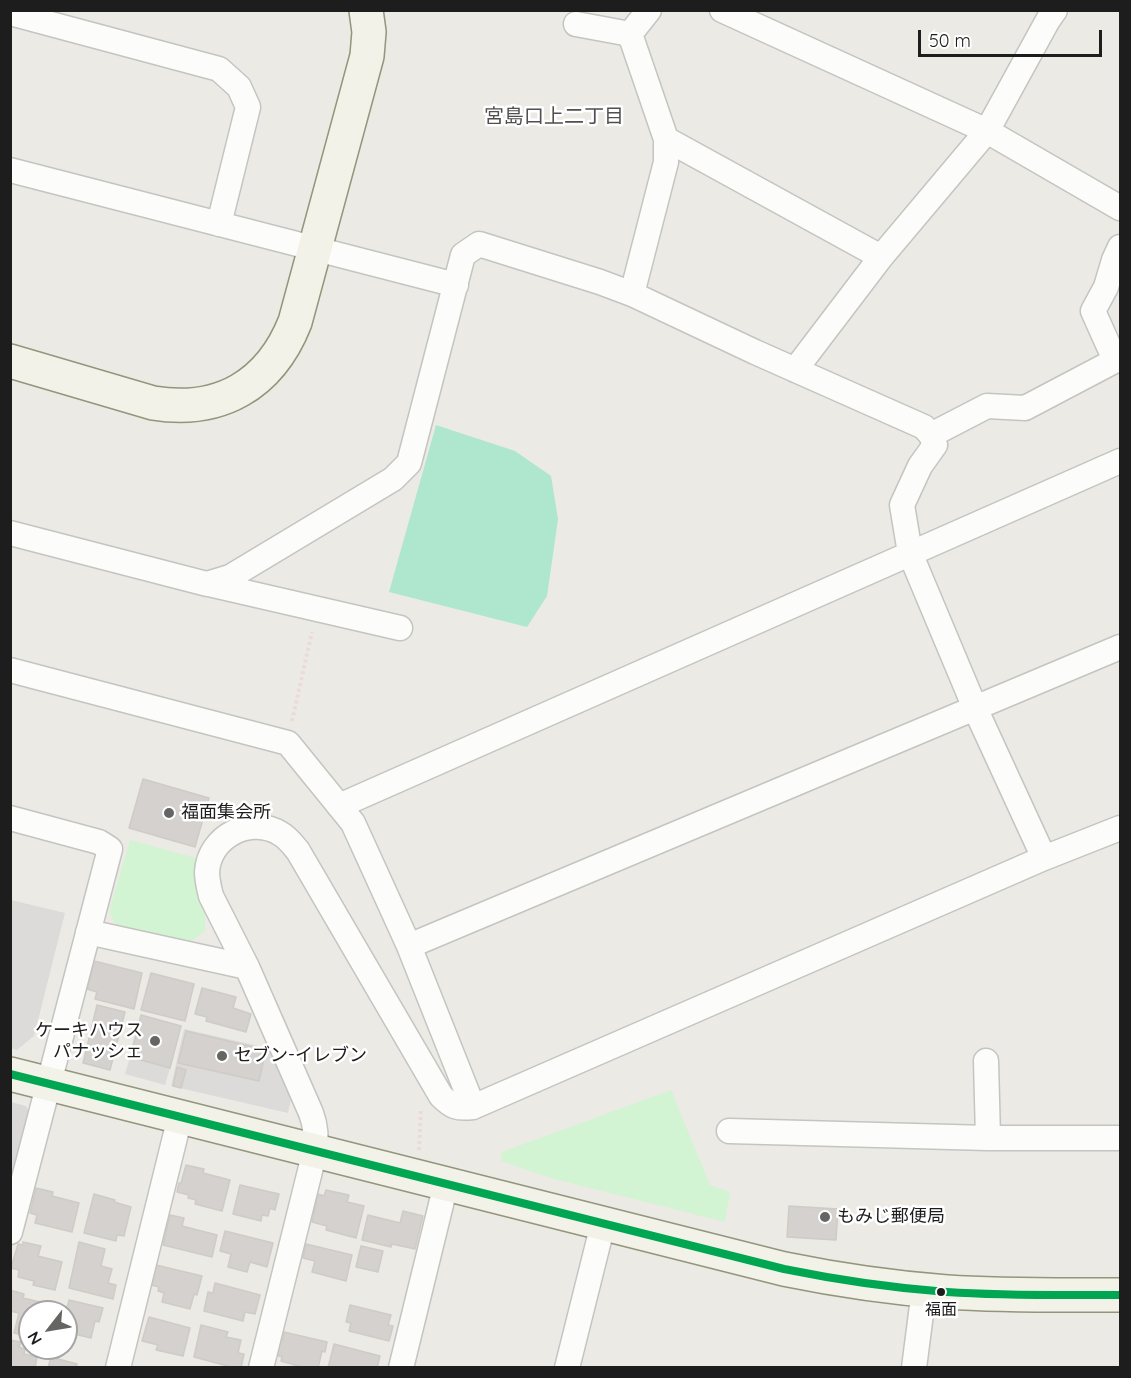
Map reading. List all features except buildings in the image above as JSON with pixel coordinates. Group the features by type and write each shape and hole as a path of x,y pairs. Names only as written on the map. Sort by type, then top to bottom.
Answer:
{"street":[{"path":"10,361 153,403 175,406 198,405 227,397 264,373 282,349 295,322 367,56 369,32 366,10"},
{"path":"630,34 649,10"},
{"path":"722,10 987,131 1120,208"},
{"path":"10,13 219,69 239,87 248,107 219,224"},
{"path":"795,370 880,257 987,131 1045,14"},
{"path":"576,24 630,34"},
{"path":"630,34 666,140 666,162 632,294"},
{"path":"666,140 880,257"},
{"path":"10,170 456,285"},
{"path":"207,584 230,578 393,479 409,463 463,255 479,244 600,282 632,294 924,428 931,435 935,445 920,466 902,505 910,553 975,708 1044,858"},
{"path":"931,435 987,406 1025,408 1118,359 1093,311 1106,287 1120,248"},
{"path":"339,806 1120,461"},
{"path":"10,533 207,584 400,628"},
{"path":"409,946 1120,646"},
{"path":"10,670 288,743 353,823 409,946 473,1107"},
{"path":"10,818 99,842 110,849 10,1232"},
{"path":"261,1368 315,1151 316,1138 311,1113 208,885 207,873 213,852 228,835 249,827 261,827 282,835 291,842 441,1096 450,1105 461,1109 473,1107 1044,858 1120,828"},
{"path":"88,932 247,967"},
{"path":"986,1061 987,1138"},
{"path":"10,1074 784,1269 866,1284 924,1290 989,1294 1120,1295"},
{"path":"118,1368 180,1117"},
{"path":"729,1131 987,1138 1120,1138"},
{"path":"401,1368 446,1184"},
{"path":"567,1368 603,1224"},
{"path":"914,1368 924,1290"}],"path":[{"path":"293,717 314,624"},
{"path":"419,1150 420,1105"}],"shaded area":[{"path":"11,900 65,913 34,1036 17,1050 10,1048"},
{"path":"184,1029 267,1048 293,1090 288,1113 171,1086","holes":["186,1031 266,1050 259,1081 179,1063"]},
{"path":"130,1057 170,1068 165,1085 125,1074"},
{"path":"11,1102 26,1106 29,1112 11,1185"}],"green space":[{"path":"436,425 515,451 551,476 558,519 547,596 527,627 389,592"},
{"path":"130,840 196,858 196,880 205,908 205,931 189,943 116,925 109,912"},
{"path":"671,1090 710,1185 730,1192 725,1222 554,1179 501,1161 502,1152"}],"transit line":[{"path":"10,1074 784,1269 865,1283 947,1292 1012,1295 1120,1295"}],"place":[{"name":"福面集会所","path":"169,813"},
{"name":"ケーキハウス パナッシェ","path":"155,1041"},
{"name":"セブン-イレブン","path":"222,1056"},
{"name":"もみじ郵便局","path":"825,1217"},
{"name":"福面","path":"941,1292"}],"district":[{"name":"宮島口上二丁目","path":"554,117"}]}
